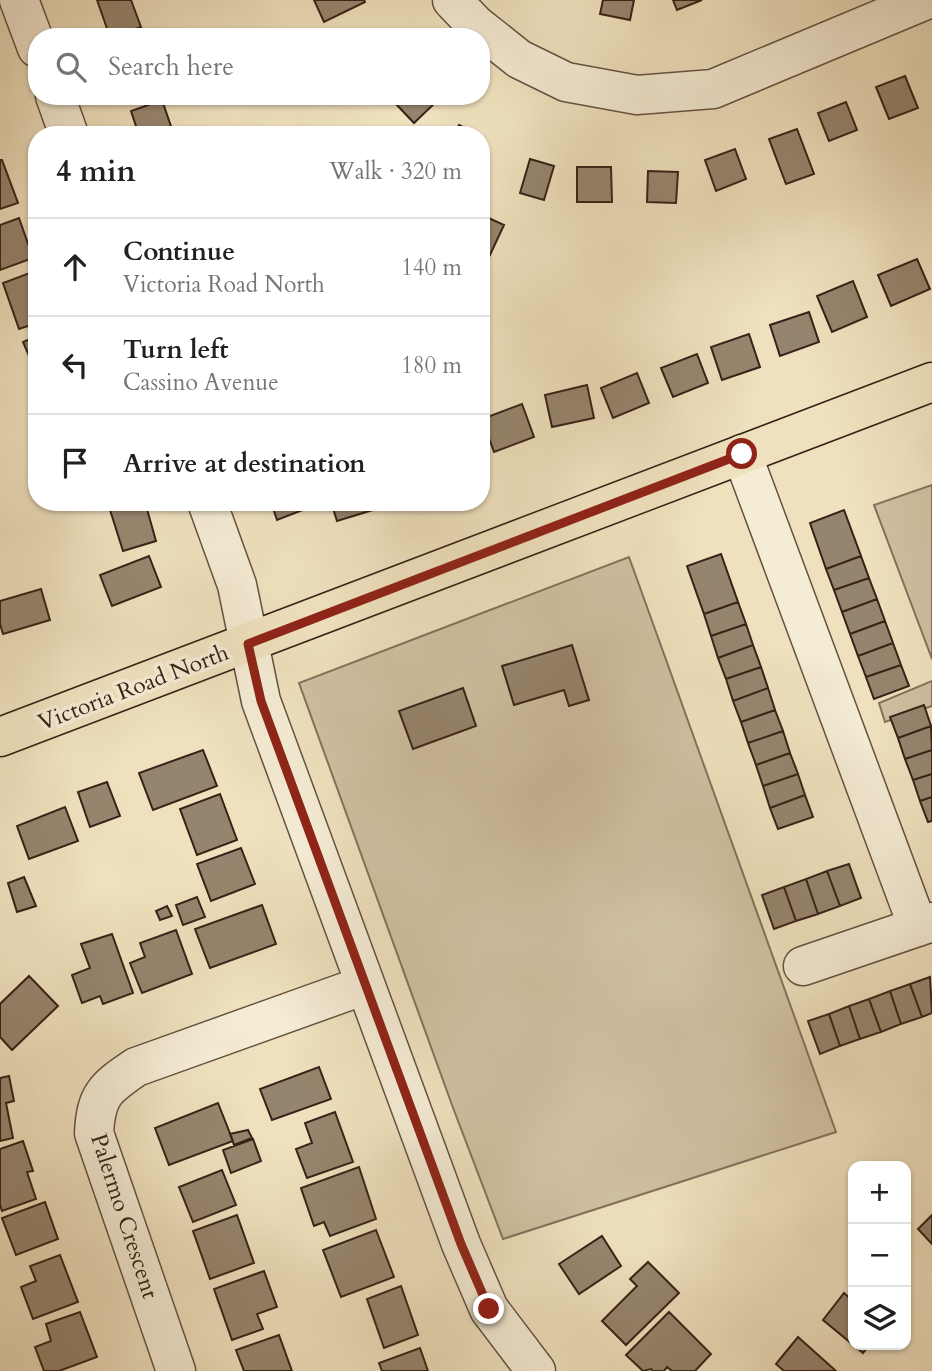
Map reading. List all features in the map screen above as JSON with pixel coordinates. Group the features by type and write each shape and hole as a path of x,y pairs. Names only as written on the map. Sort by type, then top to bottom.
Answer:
{"main road":[{"name":"Victoria Road North","path":"0,737 932,382"}],"street":[{"path":"19,0 30,28"},
{"path":"452,0 480,28"},
{"path":"490,36 519,59 566,82 637,95 713,89 926,0"},
{"path":"58,105 66,126"},
{"path":"742,454 925,924 803,967"},
{"path":"210,511 237,585 261,701 461,1244 489,1309 536,1371"},
{"name":"Palermo Crescent","path":"176,1371 94,1133 95,1110 109,1085 135,1067 365,985"}],"shaded area":[{"path":"932,485 932,659 874,505"},
{"path":"629,557 836,1132 503,1239 299,683"},
{"path":"932,681 932,706 885,722 879,703"}],"building":[{"path":"97,0 131,0 141,27 107,28"},
{"path":"314,0 364,0 365,2 324,22"},
{"path":"603,0 634,0 630,20 600,14"},
{"path":"673,0 702,0 677,10"},
{"path":"905,76 918,108 889,119 876,87"},
{"path":"846,102 857,130 829,141 818,113"},
{"path":"148,105 164,105 171,126 136,126 131,111"},
{"path":"397,105 433,105 414,123"},
{"path":"797,129 814,174 786,184 769,139"},
{"path":"735,149 746,179 716,191 705,160"},
{"path":"530,159 554,166 544,200 520,193"},
{"path":"0,160 18,203 0,209"},
{"path":"577,167 611,167 612,202 577,202"},
{"path":"648,171 678,172 676,203 647,202"},
{"path":"19,218 28,244 28,260 0,270 0,225"},
{"path":"490,219 504,225 490,255"},
{"path":"917,259 930,289 891,306 878,275"},
{"path":"28,274 28,326 19,329 3,283"},
{"path":"853,281 867,317 832,332 817,296"},
{"path":"809,312 819,342 780,356 770,325"},
{"path":"749,334 760,367 722,380 711,347"},
{"path":"28,340 28,353 23,342"},
{"path":"697,354 708,383 673,397 661,368"},
{"path":"637,373 649,403 613,418 601,388"},
{"path":"587,385 594,418 552,427 545,395"},
{"path":"522,404 534,437 494,452 490,441 490,416"},
{"path":"844,510 861,556 826,569 810,523"},
{"path":"110,511 148,511 156,541 123,551"},
{"path":"274,511 300,511 277,520"},
{"path":"334,511 370,511 337,521"},
{"path":"721,554 738,602 704,614 687,566"},
{"path":"149,556 161,587 112,606 100,575"},
{"path":"861,556 869,578 834,590 826,569"},
{"path":"869,578 877,599 842,612 834,590"},
{"path":"41,589 50,620 3,634 0,601"},
{"path":"877,599 885,621 850,634 842,612"},
{"path":"738,602 746,624 711,636 704,614"},
{"path":"885,621 893,643 858,656 850,634"},
{"path":"746,624 753,645 718,658 711,636"},
{"path":"893,643 901,665 866,677 858,656"},
{"path":"572,645 589,700 569,706 564,690 514,705 502,666"},
{"path":"753,645 761,667 726,679 718,658"},
{"path":"901,665 909,686 874,699 866,677"},
{"path":"761,667 768,688 733,701 726,679"},
{"path":"463,688 476,726 413,749 399,711"},
{"path":"768,688 775,710 741,722 733,701"},
{"path":"924,705 931,726 898,738 890,717"},
{"path":"775,710 783,731 748,743 741,722"},
{"path":"931,726 932,750 905,759 898,738"},
{"path":"783,731 790,753 756,765 748,743"},
{"path":"203,750 217,786 153,810 139,773"},
{"path":"932,750 932,774 913,780 905,759"},
{"path":"790,753 798,774 763,786 756,765"},
{"path":"798,774 805,795 770,808 763,786"},
{"path":"932,774 932,797 920,801 913,780"},
{"path":"107,782 120,816 90,827 78,792"},
{"path":"220,794 237,840 197,855 180,809"},
{"path":"805,795 813,817 778,829 770,808"},
{"path":"932,797 932,821 928,822 920,801"},
{"path":"65,807 78,841 29,859 17,826"},
{"path":"241,848 255,884 211,901 197,864"},
{"path":"849,864 861,898 840,906 827,871"},
{"path":"827,871 840,906 818,914 806,879"},
{"path":"24,877 36,906 17,912 8,883"},
{"path":"806,879 818,914 796,921 784,887"},
{"path":"784,887 796,921 774,929 762,895"},
{"path":"197,897 205,917 183,925 176,905"},
{"path":"262,905 276,944 210,968 195,929"},
{"path":"167,906 172,916 160,920 156,911"},
{"path":"176,930 192,974 142,993 130,963 145,957 140,943"},
{"path":"112,934 133,993 103,1004 100,996 82,1003 72,975 90,968 81,944"},
{"path":"29,976 58,1006 12,1050 0,1037 0,1004"},
{"path":"930,977 932,1013 922,1017 910,984"},
{"path":"910,984 922,1017 901,1024 890,991"},
{"path":"890,991 901,1024 881,1032 869,999"},
{"path":"869,999 881,1032 860,1039 849,1006"},
{"path":"849,1006 860,1039 840,1046 829,1014"},
{"path":"829,1014 840,1046 820,1054 808,1021"},
{"path":"319,1067 331,1099 272,1120 260,1089"},
{"path":"9,1076 14,1101 6,1103 13,1138 0,1141 0,1078"},
{"path":"218,1103 233,1141 169,1165 155,1128"},
{"path":"335,1112 353,1162 307,1178 296,1149 312,1143 305,1123"},
{"path":"248,1130 252,1138 234,1145 230,1134"},
{"path":"253,1139 261,1161 231,1173 223,1150"},
{"path":"23,1141 33,1171 27,1172 36,1199 2,1211 0,1149"},
{"path":"359,1167 376,1219 330,1236 324,1222 314,1226 301,1188"},
{"path":"222,1170 236,1205 193,1222 179,1187"},
{"path":"45,1202 58,1239 16,1255 2,1218"},
{"path":"237,1215 254,1263 210,1279 193,1231"},
{"path":"932,1215 932,1244 918,1229"},
{"path":"376,1230 394,1277 341,1297 323,1250"},
{"path":"602,1236 621,1266 579,1294 559,1264"},
{"path":"60,1255 78,1302 33,1319 21,1287 36,1281 30,1266"},
{"path":"648,1262 679,1293 626,1345 602,1321 637,1286 630,1279"},
{"path":"264,1271 277,1307 257,1314 263,1329 232,1340 214,1289"},
{"path":"401,1286 418,1335 384,1348 367,1299"},
{"path":"844,1293 848,1297 848,1341 823,1320"},
{"path":"80,1312 97,1357 59,1371 44,1371 35,1347 51,1341 46,1324"},
{"path":"669,1312 711,1354 695,1371 672,1371 667,1367 664,1371 643,1371 626,1355"},
{"path":"279,1335 292,1371 244,1371 236,1350"},
{"path":"798,1337 836,1371 784,1371 776,1364"},
{"path":"420,1348 428,1371 382,1371 379,1363"}],"route":[{"path":"489,1309 461,1244 261,701 248,644 742,454"}]}
